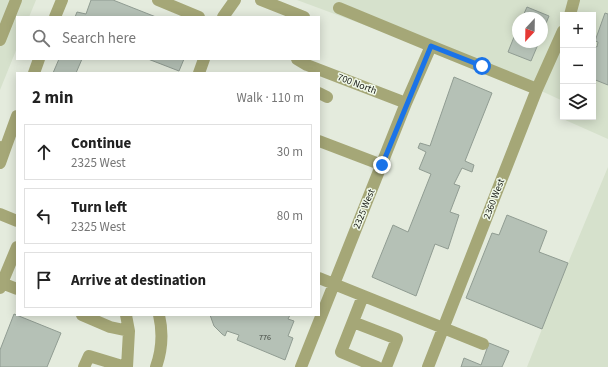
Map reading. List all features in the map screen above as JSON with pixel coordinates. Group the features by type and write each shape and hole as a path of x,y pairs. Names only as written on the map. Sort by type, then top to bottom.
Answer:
{"street":[{"path":"0,40 16,0"},
{"path":"55,16 62,0"},
{"path":"158,0 197,16"},
{"path":"224,16 235,0"},
{"path":"261,0 301,16"},
{"path":"571,12 574,0"},
{"path":"339,8 537,89"},
{"name":"2360 West","path":"428,367 537,89 560,38"},
{"name":"2325 West","path":"301,367 406,103 431,46"},
{"path":"34,72 39,60"},
{"path":"199,72 204,60"},
{"name":"700 North","path":"302,62 406,103"},
{"path":"0,163 2,148 16,120"},
{"path":"320,140 382,165"},
{"path":"0,214 16,221"},
{"path":"16,249 1,285 16,289"},
{"path":"320,278 483,344"},
{"path":"363,296 341,352 377,367"},
{"path":"85,316 110,326 129,331"},
{"path":"84,367 89,356 124,367 129,331 126,316"},
{"path":"156,367 162,340 158,316"},
{"path":"353,322 397,339 386,367"}],"shaded area":[{"path":"0,0 36,0 29,16 16,16 16,50 0,90"},
{"path":"297,0 608,0 608,139 565,120 596,120 596,12 560,12 560,100 537,89"},
{"path":"608,167 608,367 527,367 568,263"}],"building":[{"path":"91,0 113,0 153,16 75,16 77,12 86,14"},
{"path":"527,7 539,12 525,12"},
{"path":"605,13 608,14 608,85 596,80 596,46 598,42 596,41"},
{"path":"512,42 512,48 536,48 531,61 508,52"},
{"path":"59,60 82,60 76,72 53,72"},
{"path":"151,60 184,60 179,71"},
{"path":"454,77 492,93 465,161 474,165 472,172 462,168 454,184 460,186 450,212 459,215 448,249 435,244 416,296 372,277 393,225 408,232 431,174 419,169 426,152 418,148 420,143 430,146"},
{"path":"507,215 547,231 539,252 568,263 542,329 466,298 492,233 499,235"},
{"path":"14,314 61,333 47,367 0,367 0,350"},
{"path":"210,316 290,316 288,319 294,321 288,336 293,338 285,360 237,340 239,335 227,331 225,336 214,326"},
{"path":"489,343 509,351 502,367 461,367 464,358 481,365"}],"route":[{"path":"382,165 406,103 431,46 482,66"}]}
